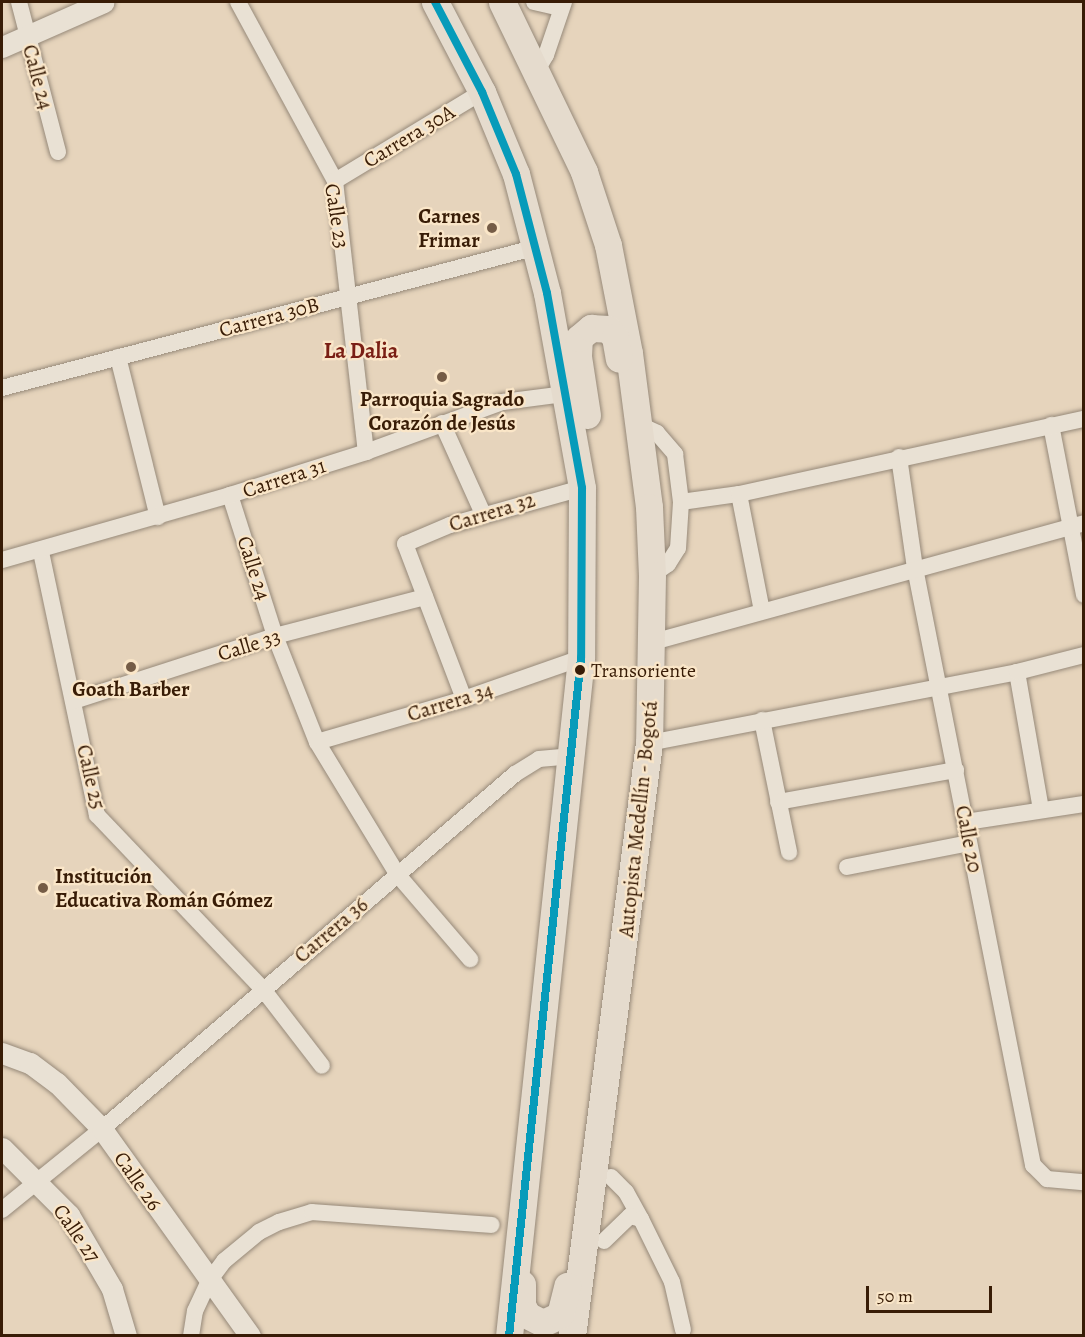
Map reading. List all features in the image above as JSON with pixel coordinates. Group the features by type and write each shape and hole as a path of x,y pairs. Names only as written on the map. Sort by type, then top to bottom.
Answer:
{"highway":[{"path":"435,2 482,92 516,174 537,247 582,488 582,658 573,756 526,1164 510,1335"},
{"name":"Autopista Medellín - Bogotá","path":"502,2 537,70 584,172 608,245 629,353 650,537 652,575 653,642 650,742 572,1335"},
{"path":"582,516 593,497 595,482 578,348 584,331 599,326 608,329 615,337 636,500 650,537"},
{"path":"526,1164 531,1200 520,1296 527,1315 543,1323 553,1320 564,1307 588,1120 608,1065"}],"street":[{"name":"Calle 24","path":"19,2 58,152"},
{"path":"2,47 104,2"},
{"name":"Calle 23","path":"238,2 336,181 366,452"},
{"path":"534,2 562,5 546,55 537,70"},
{"name":"Carrera 30A","path":"336,181 482,92"},
{"name":"Carrera 30B","path":"2,388 537,247"},
{"path":"118,357 158,517"},
{"name":"Carrera 31","path":"2,560 41,552 230,495 366,452 503,402 565,394"},
{"path":"681,502 739,494 899,457 1083,419"},
{"path":"442,423 483,514"},
{"path":"638,424 657,433 675,454 681,502 678,548 668,564 652,575"},
{"path":"1051,425 1077,524 1083,595"},
{"name":"Calle 20","path":"899,457 915,568 1033,1165 1047,1179 1083,1182"},
{"name":"Carrera 32","path":"425,597 405,544 483,514 582,488"},
{"path":"739,494 762,611"},
{"name":"Calle 24","path":"230,495 275,636 317,742 398,875 470,959"},
{"path":"653,642 1077,524"},
{"name":"Calle 25","path":"41,552 97,815 262,988 322,1065"},
{"path":"425,597 465,699"},
{"name":"Calle 33","path":"74,700 275,636 425,597"},
{"path":"650,742 1017,672 1083,655"},
{"name":"Carrera 34","path":"317,742 465,699 582,658"},
{"path":"1017,672 1041,810"},
{"path":"762,720 789,852"},
{"name":"Carrera 36","path":"2,1210 102,1129 262,988 515,774 539,759 573,756"},
{"path":"778,802 956,770"},
{"path":"966,822 1083,804"},
{"path":"847,867 969,843"},
{"name":"Calle 26","path":"2,1053 30,1063 57,1083 102,1129 250,1335"},
{"name":"Calle 27","path":"2,1148 69,1215 97,1259 112,1289 126,1335"},
{"path":"611,1178 626,1192 672,1282 683,1330"},
{"path":"191,1335 195,1311 209,1281 224,1261 259,1232 312,1212 492,1225"},
{"path":"603,1241 630,1216 641,1219"}],"transit line":[{"path":"435,2 482,92 516,174 547,293 582,488 581,658 509,1336"}],"place":[{"name":"Carnes Frimar","path":"492,228"},
{"name":"Parroquia Sagrado Corazón de Jesús","path":"442,377"},
{"name":"Goath Barber","path":"131,667"},
{"name":"Transoriente","path":"580,670"},
{"name":"Institución Educativa Román Gómez","path":"43,888"}],"district":[{"name":"La Dalia","path":"361,352"}]}
